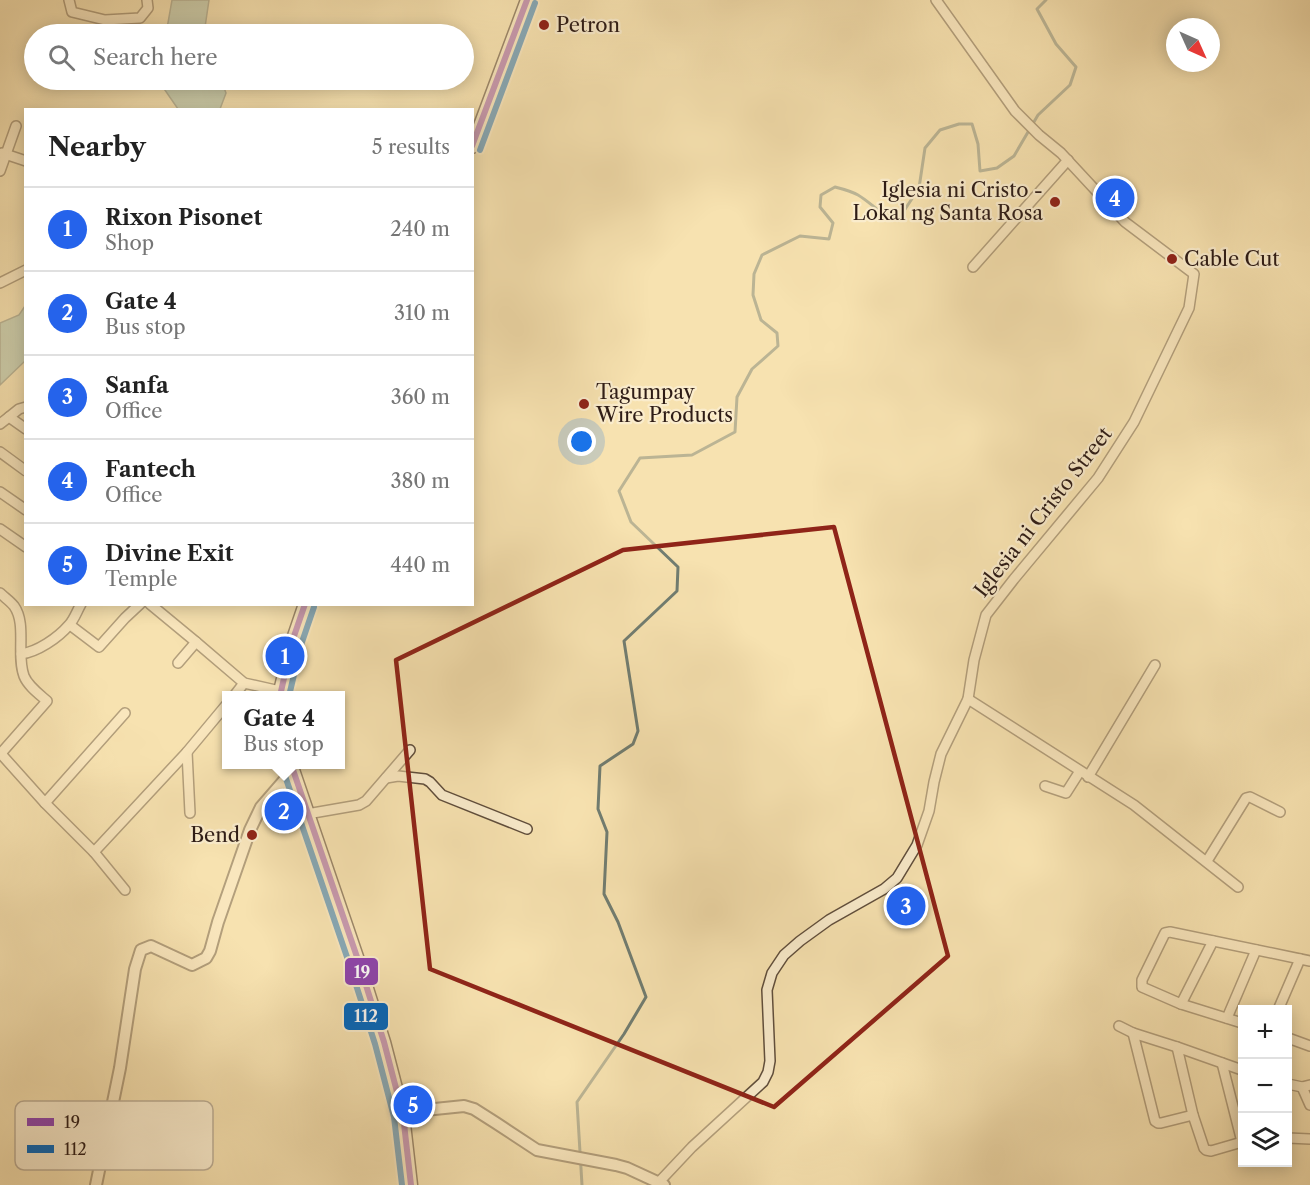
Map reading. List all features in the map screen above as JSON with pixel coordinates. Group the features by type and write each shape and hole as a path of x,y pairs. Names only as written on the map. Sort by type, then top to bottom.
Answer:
{"main road":[{"path":"474,142 527,0"},
{"path":"280,691 292,642 304,606"},
{"path":"293,769 384,1042 403,1115 411,1185"}],"street":[{"path":"69,0 72,12 105,20 140,18 148,8 147,0"},
{"name":"Iglesia ni Cristo Street","path":"662,1184 692,1147 763,1082 770,1061 767,990 772,973 784,955 829,920 884,889 897,878 916,845 929,811 941,754 968,699 974,660 986,615 1098,478 1134,422 1189,308 1194,274 1125,222 1062,153 1039,135 1015,111 936,0"},
{"path":"0,171 3,153 16,126"},
{"path":"3,153 24,160"},
{"path":"973,267 1068,160"},
{"path":"0,283 24,271"},
{"path":"0,424 24,408"},
{"path":"9,417 24,428"},
{"path":"0,452 24,470"},
{"path":"0,492 24,509"},
{"path":"0,529 24,546"},
{"path":"0,593 14,607 19,618 24,677 47,701 1,749 2,755 45,803 94,852 125,890"},
{"path":"21,654 32,652 70,625 80,606"},
{"path":"70,625 99,646 138,606"},
{"path":"152,606 244,683 273,691"},
{"path":"178,663 196,642"},
{"path":"1045,786 1066,793 1084,774 1155,665"},
{"path":"238,691 244,683"},
{"path":"968,699 1134,805 1238,887"},
{"path":"94,852 187,752 222,710"},
{"path":"45,803 125,713"},
{"path":"308,814 359,805 366,801 410,750"},
{"path":"187,752 190,813"},
{"path":"113,1101 135,969 141,950 151,946 192,965 206,958 250,830 261,807 290,769"},
{"path":"386,778 398,776 425,779 442,795 527,829"},
{"path":"1207,861 1246,798 1250,797 1280,812"},
{"path":"1238,1022 1181,1004 1145,989 1141,984 1165,933 1170,932 1305,960 1281,1005"},
{"path":"1181,1004 1213,941"},
{"path":"1227,1018 1256,950"},
{"path":"1119,1026 1133,1033 1238,1069"},
{"path":"1133,1033 1155,1121 1161,1123 1193,1115"},
{"path":"1292,1040 1310,1046"},
{"path":"1177,1047 1193,1115 1204,1148 1211,1151 1238,1143"},
{"path":"1222,1063 1238,1126"},
{"path":"1306,1086 1310,1105"},
{"path":"403,1115 464,1106 474,1109 537,1150 627,1168 662,1184"},
{"path":"1292,1138 1310,1139"},
{"path":"96,1185 99,1170"}],"highlighted area":[{"path":"834,527 948,956 774,1107 430,969 396,660 623,550"}],"shaded area":[{"path":"172,0 209,0 205,24 168,24"},
{"path":"165,90 225,90 226,93 220,108 177,108"},
{"path":"24,308 24,362 0,385 0,323 19,315"}],"waterway":[{"path":"582,1185 577,1102 624,1034 646,997 618,922 604,894 607,832 598,809 600,766 633,744 638,731 624,641 677,591 678,567 631,522 619,491 640,458 692,455 735,432 737,397 752,369 778,346 777,333 761,320 753,295 754,274 762,255 800,236 829,239 833,223 820,207 821,195 835,187 847,190 858,195 887,216 898,220 919,188 925,148 940,130 959,124 972,124 978,144 980,171 997,168 1014,156 1038,115 1070,85 1076,67 1056,44 1037,9 1046,0"}],"transit line":[{"name":"19","path":"474,141 527,0"},
{"name":"112","path":"480,150 535,3"},
{"name":"19","path":"281,691 292,642 304,606"},
{"name":"112","path":"290,691 301,645 314,607"},
{"name":"112","path":"283,769 375,1044 394,1117 402,1185"},
{"name":"19","path":"293,769 384,1042 403,1115 411,1185"}],"place":[{"name":"Petron","path":"544,25"},
{"name":"Fantech","path":"1115,198"},
{"name":"Iglesia ni Cristo - Lokal ng Santa Rosa","path":"1055,202"},
{"name":"Cable Cut","path":"1172,259"},
{"name":"Tagumpay Wire Products","path":"584,404"},
{"name":"Rixon Pisonet","path":"285,656"},
{"name":"Gate 4","path":"284,811"},
{"name":"Bend","path":"252,835"},
{"name":"Sanfa","path":"906,906"},
{"name":"Divine Exit","path":"413,1105"}]}
